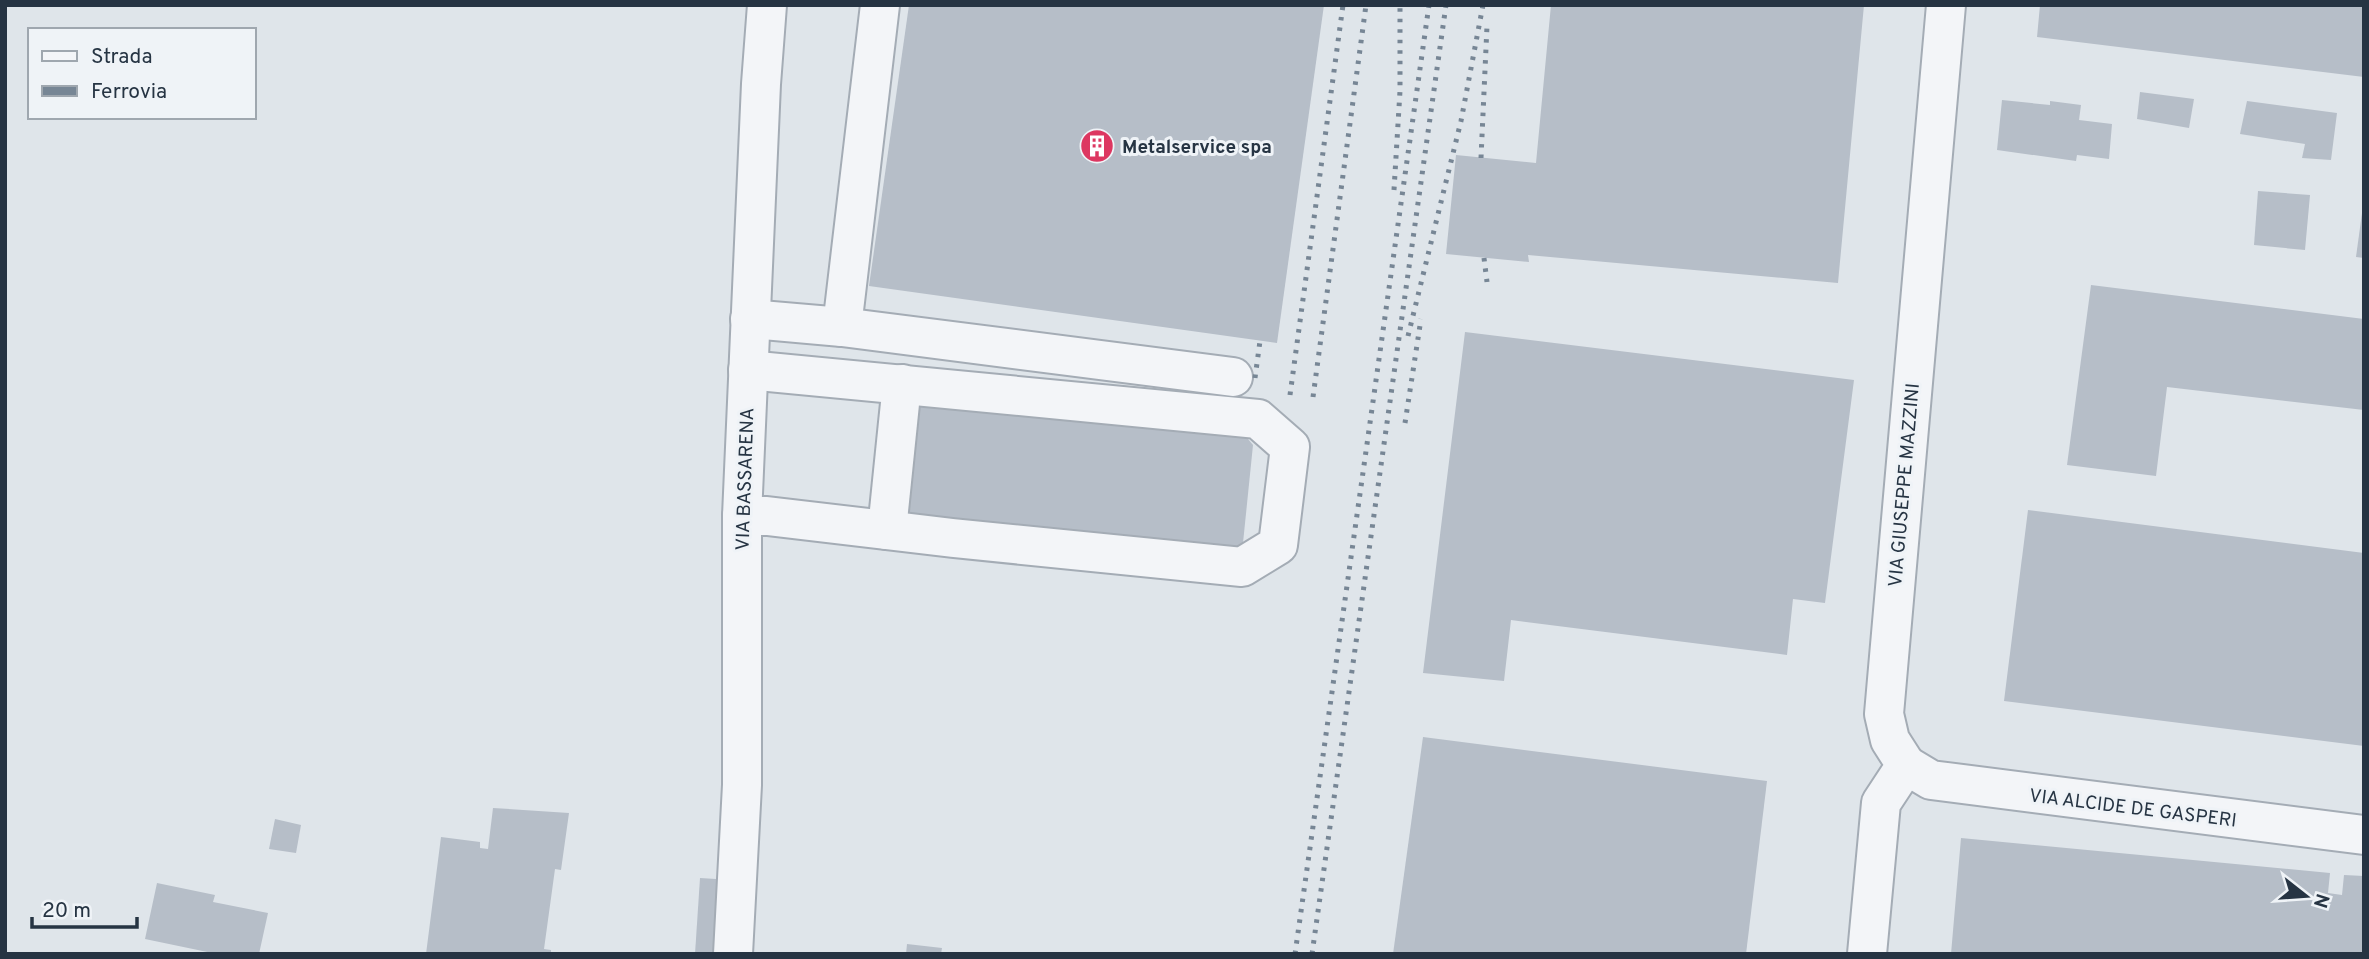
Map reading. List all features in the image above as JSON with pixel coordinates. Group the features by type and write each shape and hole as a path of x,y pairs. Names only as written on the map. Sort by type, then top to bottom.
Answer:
{"street":[{"name":"VIA BASSARENA","path":"733,954 742,785 742,516 761,84 767,5"},
{"path":"842,327 880,5"},
{"name":"VIA GIUSEPPE MAZZINI","path":"1906,765 1890,740 1884,714 1946,5"},
{"path":"750,319 842,327 1233,377"},
{"path":"742,516 767,516 1242,566 1278,545 1290,447 1258,419 748,370"},
{"path":"887,530 902,384"},
{"path":"1867,954 1881,803 1906,765"},
{"name":"VIA ALCIDE DE GASPERI","path":"1906,765 1931,780 2364,835"}],"building":[{"name":"Metalservice spa","path":"909,5 1324,5 1277,343 869,286"},
{"path":"1551,5 1864,5 1838,283 1528,255 1529,262 1446,254 1456,155 1536,163"},
{"path":"2040,5 2364,5 2364,77 2037,37"},
{"path":"2140,92 2194,99 2189,128 2137,119"},
{"path":"2002,100 2081,105 2079,120 2112,124 2109,159 2077,155 2076,161 1997,150"},
{"path":"2247,101 2337,113 2331,160 2302,158 2305,144 2240,134"},
{"path":"2258,191 2310,195 2305,250 2254,245"},
{"path":"2364,213 2364,258 2356,257"},
{"path":"2091,285 2364,319 2364,410 2167,387 2156,476 2067,465"},
{"path":"1465,332 1854,380 1825,603 1793,599 1787,655 1511,620 1504,681 1423,673"},
{"path":"912,401 1243,433 1253,445 1243,543 1230,552 900,519"},
{"path":"2028,510 2364,553 2364,746 2004,701"},
{"path":"1423,737 1767,781 1746,954 1393,954"},
{"path":"493,808 569,813 561,870 555,869 544,949 551,950 551,954 426,954 441,837 480,842 480,848 488,849"},
{"path":"275,819 301,825 296,853 269,849"},
{"path":"1961,838 2330,873 2328,893 2342,895 2344,875 2364,876 2364,954 1951,954"},
{"path":"700,878 732,880 726,954 695,954"},
{"path":"157,883 215,895 213,902 268,913 259,954 217,954 145,939"},
{"path":"907,944 942,948 941,954 906,954"}],"railway":[{"path":"1290,395 1343,5"},
{"path":"1313,397 1366,5"},
{"path":"1394,190 1400,91 1400,5"},
{"path":"1295,954 1429,5"},
{"path":"1312,954 1446,5"},
{"path":"1408,336 1461,121 1483,5"},
{"path":"1481,158 1487,26"},
{"path":"1484,258 1487,282"},
{"path":"1405,423 1421,319"},
{"path":"1255,378 1260,341"}],"place":[{"name":"Metalservice spa","path":"1097,146"}]}
